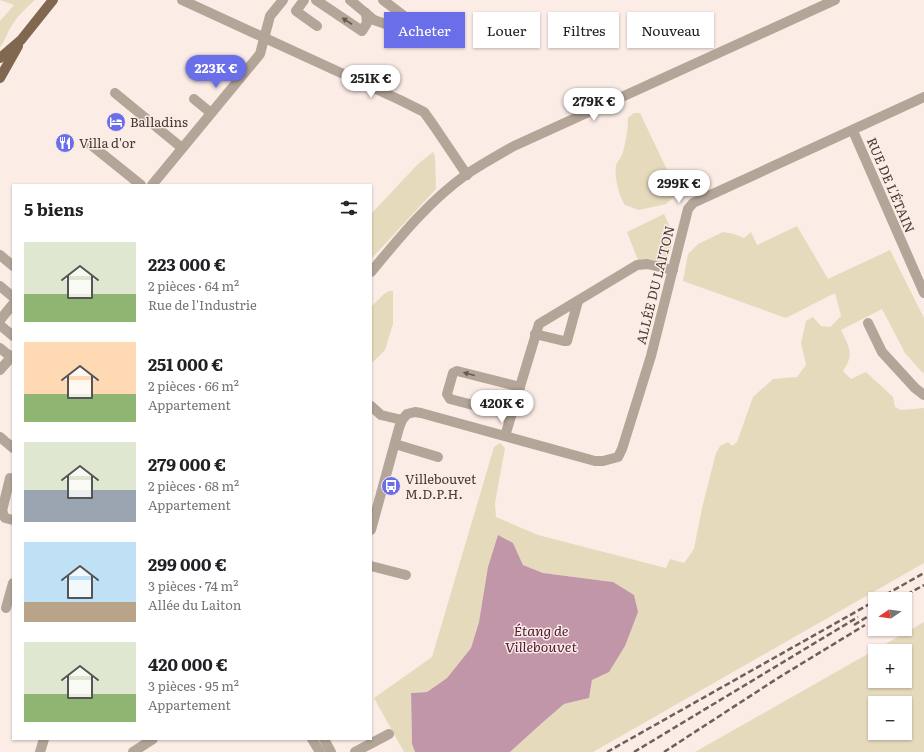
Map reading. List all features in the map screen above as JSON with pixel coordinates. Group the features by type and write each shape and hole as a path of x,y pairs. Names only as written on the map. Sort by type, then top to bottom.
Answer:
{"main road":[{"path":"0,78 21,40 53,0"},
{"path":"0,58 21,40"}],"street":[{"path":"182,0 424,112 466,175"},
{"path":"153,184 260,54 270,16 283,0"},
{"path":"304,0 296,11 317,26"},
{"path":"316,0 362,31 367,23 366,13"},
{"path":"350,0 374,20 394,27 404,16 383,0"},
{"path":"372,271 417,218 446,191 466,175 514,146 835,0"},
{"path":"115,93 182,148"},
{"name":"ALLÉE DU LAITON","path":"505,436 595,461 603,461 618,457 622,449 651,356 688,209 693,203 814,147 853,131 924,97"},
{"path":"194,100 211,113"},
{"name":"RUE DE L'ÉTAIN","path":"853,131 924,293"},
{"path":"90,144 140,184"},
{"path":"0,256 12,265"},
{"path":"372,407 381,415 405,417 414,412 421,413 505,436 539,324 640,264 647,264 672,270"},
{"path":"0,286 12,304 0,320"},
{"path":"536,334 568,341 578,301"},
{"path":"868,323 882,352 915,388 924,395"},
{"path":"0,325 12,335"},
{"path":"0,348 12,356 0,370"},
{"path":"511,415 450,399 447,394 453,373 457,371 520,387"},
{"path":"372,526 395,444 405,417"},
{"path":"0,437 12,447"},
{"path":"395,444 438,456"},
{"path":"8,477 1,510 6,518 12,520"},
{"path":"372,566 406,575"},
{"path":"6,608 12,587"},
{"path":"355,752 390,734"},
{"path":"40,752 44,740"},
{"path":"313,740 320,752"},
{"path":"325,740 331,752"},
{"path":"133,752 150,745"}],"shaded area":[{"path":"0,0 35,0 16,19 0,47 0,21 14,5"},
{"path":"634,113 640,113 678,193 666,204 639,210 625,205 616,181 616,166 625,144 628,118"},
{"path":"433,152 435,156 436,189 372,258 372,213 418,164"},
{"path":"664,214 673,233 670,253 662,269 638,260 627,232"},
{"path":"797,226 828,279 890,250 924,318 924,373 905,353 882,309 841,330 850,350 849,360 843,371 851,379 866,372 893,397 895,407 901,410 924,408 924,563 873,592 868,592 868,595 593,752 510,752 564,704 589,698 592,680 609,671 625,646 613,582 543,573 523,565 513,543 479,622 471,648 447,678 427,692 411,693 412,744 415,752 404,752 374,698 432,657 494,447 500,443 505,448 495,503 496,517 538,535 666,568 670,559 684,563 694,549 702,508 716,453 720,446 728,442 732,446 737,442 753,397 773,379 797,377 806,365 801,343 806,321 813,317 821,326 830,327 841,316 835,293 786,318 683,281 688,254 698,244 723,232 744,238 751,232 757,245"},
{"path":"389,291 393,291 393,324 385,350 372,363 372,306"},
{"path":"924,622 924,752 695,752 868,654 868,688 912,688 912,644 885,644 899,636 912,636 912,629"}],"water":[{"name":"Étang de Villebouvet","path":"498,535 513,543 523,565 543,573 613,582 634,595 638,612 625,646 609,672 592,680 589,698 564,704 510,752 415,752 412,744 411,693 427,692 447,678 471,648 479,622 488,567"}],"railway":[{"path":"890,592 924,573"},
{"path":"912,592 924,585"},
{"path":"607,752 868,605"},
{"path":"854,625 868,616"},
{"path":"634,752 858,617"},
{"path":"664,752 778,678 865,625"}],"place":[{"name":"Balladins","path":"116,122"},
{"name":"Villa d'or","path":"65,143"},
{"name":"Villebouvet M.D.P.H.","path":"391,486"}]}
